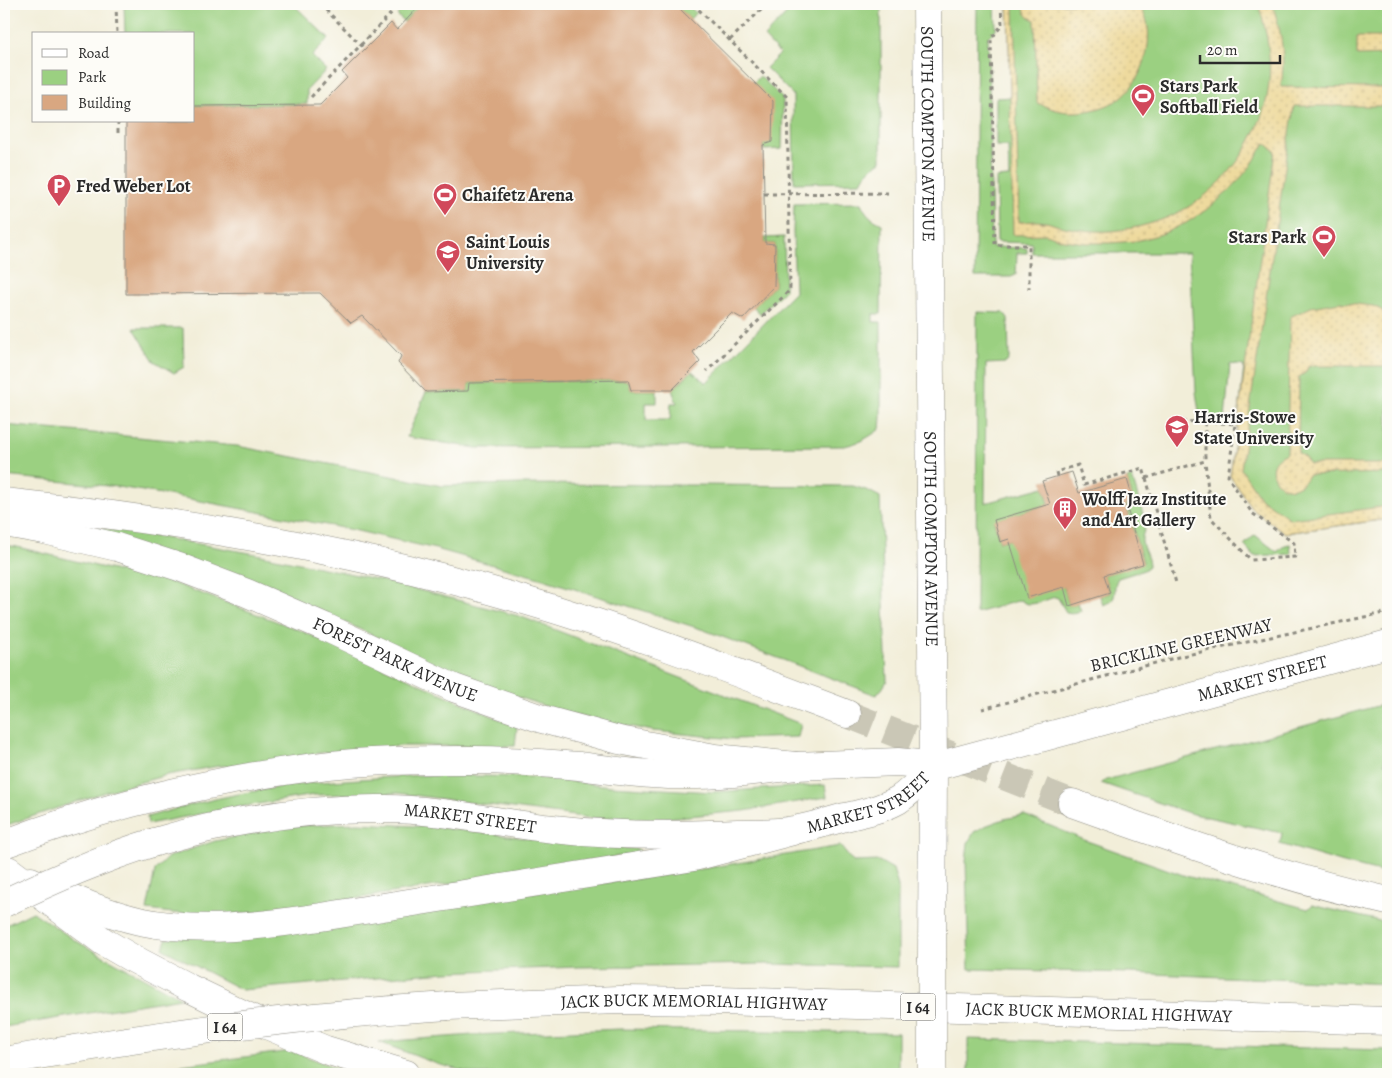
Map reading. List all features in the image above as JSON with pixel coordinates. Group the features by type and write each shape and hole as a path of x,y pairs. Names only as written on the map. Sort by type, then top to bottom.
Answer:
{"main road":[{"name":"SOUTH COMPTON AVENUE","path":"926,4 933,767 932,1074"},
{"path":"4,502 98,512 172,523 286,543 404,568 504,594 608,627 724,667 847,714"},
{"name":"FOREST PARK AVENUE","path":"4,523 118,547 179,567 247,593 325,627 454,688 542,719 619,740 714,758 796,766"},
{"name":"MARKET STREET","path":"796,766 898,762 933,767 1388,644"},
{"path":"5,860 70,822 163,795 215,783 314,767 371,762 476,760 674,775 727,774 796,766"},
{"name":"MARKET STREET","path":"4,903 78,869 121,853 192,831 243,820 338,809 386,808 438,813 553,829 601,833 702,835 793,831 882,808 898,800 917,786 933,767"},
{"path":"1072,803 1177,841 1271,870 1388,901"},
{"path":"5,860 56,892 108,912 140,921 180,926 224,928 313,918 694,857 793,831"},
{"path":"5,860 104,942 130,958 257,1021 326,1050 406,1074"},
{"name":"JACK BUCK MEMORIAL HIGHWAY","path":"4,1061 130,1040 328,1015 448,1006 619,1000 720,1001 1388,1021"}],"path":[{"path":"116,4 117,32"},
{"path":"320,4 366,49"},
{"path":"312,97 400,4"},
{"path":"693,4 787,97 790,290 707,370"},
{"path":"730,40 767,4"},
{"path":"1001,4 1002,25 991,39 995,245 1029,245 1029,289"},
{"path":"118,122 118,135"},
{"path":"764,194 888,193"},
{"path":"1172,421 1205,422 1235,424 1228,477 1252,513 1294,543 1295,557 1251,560 1211,518 1205,461 1205,422"},
{"path":"1146,478 1205,461"},
{"path":"1057,476 1056,472 1078,465 1084,485 1143,468 1176,583"},
{"name":"BRICKLINE GREENWAY","path":"982,709 1182,656 1388,612"}],"green space":[{"path":"124,4 293,4 329,39 312,56 326,70 307,90 307,104 195,106 195,32 125,32"},
{"path":"408,4 421,4 404,22 397,15"},
{"path":"675,4 687,4 696,13 690,19"},
{"path":"796,4 869,4 881,8 881,161 870,170 861,182 794,183 793,95 766,68 780,54 764,37"},
{"path":"977,4 995,4 996,29 988,37 992,247 1027,248 1027,253 1017,253 1016,275 1011,277 975,277"},
{"path":"1008,4 1388,4 1388,519 1285,533 1253,510 1230,476 1244,366 1230,364 1225,419 1200,418 1196,392 1189,253 1032,253 1032,243 997,242 996,178 1009,177 1008,146 996,146 996,98 1011,97"},
{"path":"760,76 783,99 782,149 764,150 754,82"},
{"path":"861,203 869,216 882,224 881,314 873,314 873,322 881,322 880,429 863,440 844,446 476,448 407,437 426,392 468,391 469,383 628,380 631,390 657,390 657,403 646,403 646,420 670,420 671,403 677,403 672,390 692,371 706,383 795,292 794,204"},
{"path":"784,237 785,290 760,314 754,307 774,286 775,244 765,243 765,238"},
{"path":"977,312 1004,313 1008,318 1009,359 1006,363 986,364 985,503 1044,487 1049,504 994,521 1000,542 1009,539 1064,587 1069,605 1078,603 1081,611 1066,612 1058,598 1055,597 1032,604 1024,603 1021,600 976,613"},
{"path":"134,328 183,328 184,367 174,373 154,361"},
{"path":"4,425 237,446 442,486 521,484 853,486 880,497 887,681 876,695 704,630 543,579 436,549 353,530 174,496 118,487 4,476"},
{"path":"1132,477 1145,521 1142,542 1149,566 1144,570 1118,578 1114,597 1103,605 1100,596 1110,593 1104,575 1143,563 1126,505 1134,503 1127,479"},
{"path":"56,523 136,533 256,554 376,579 519,616 801,724 798,737 734,739 653,731 573,715 480,685 344,622"},
{"path":"1255,535 1277,552 1285,545 1290,544 1291,554 1254,556 1244,545"},
{"path":"4,545 121,572 146,573 297,629 517,727 515,746 400,746 319,753 257,764 219,766 167,775 105,792 4,826"},
{"path":"1388,703 1388,715 1385,714 1382,724 1388,726 1388,747 1384,763 1388,765 1388,874 1280,844 1282,833 1189,813 1101,783 1106,780"},
{"path":"422,775 532,777 611,786 713,792 825,785 827,797 744,811 655,819 590,818 397,793 314,795 148,824 147,817 247,792 322,782"},
{"path":"1024,815 1087,841 1186,876 1308,909 1312,905 1388,923 1388,984 1130,973 969,969 966,861 968,843 974,832 985,826 1004,819"},
{"path":"358,823 435,827 598,847 638,849 640,853 285,910 222,915 147,910 155,870 168,857 215,841 291,826"},
{"path":"840,846 853,862 879,861 893,869 898,886 898,967 766,964 579,967 445,972 242,990 163,949 166,939 659,876"},
{"path":"33,912 76,941 181,998 4,1027 4,926"},
{"path":"621,1029 898,1033 898,1074 475,1074 437,1064 379,1042 473,1035"},
{"path":"968,1039 1388,1050 1388,1074 968,1074"},
{"path":"292,1051 352,1074 124,1074 173,1066"}],"sand":[{"path":"1008,4 1014,4 1019,222 1042,221 1071,228 1096,231 1120,230 1158,221 1175,214 1206,195 1233,168 1248,146 1261,119 1267,97 1270,73 1268,50 1258,4 1272,4 1277,18 1283,56 1281,87 1388,88 1388,106 1294,106 1241,469 1261,499 1291,519 1388,506 1388,519 1285,533 1253,510 1230,476 1275,151 1265,143 1251,166 1230,190 1209,208 1186,223 1162,234 1136,241 1110,243 1085,243 1063,240 1046,234 1013,235"},
{"path":"1023,4 1140,4 1147,22 1148,43 1147,54 1134,84 1115,102 1092,110 1065,112 1037,103 1035,20 1026,14"},
{"path":"1357,37 1388,37 1388,55 1357,56"},
{"path":"1340,302 1373,306 1388,313 1388,371 1385,366 1309,366 1305,373 1299,377 1298,453 1310,464 1385,464 1388,457 1388,473 1308,475 1300,485 1292,488 1284,487 1277,482 1273,475 1273,467 1277,459 1287,453 1290,317 1311,307"}],"building":[{"name":"Chaifetz Arena","path":"421,4 675,4 773,101 772,142 763,145 765,243 775,244 774,286 743,319 732,313 693,352 700,362 672,390 631,390 628,380 469,383 468,391 426,392 398,363 401,356 362,316 351,323 320,293 126,294 126,122 195,122 195,106 320,105 347,78 342,72 391,23 397,30"},
{"name":"Wolff Jazz Institute and Art Gallery","path":"1072,472 1079,493 1127,479 1134,503 1126,505 1143,564 1104,575 1110,593 1069,606 1064,587 1027,598 1009,539 1000,542 994,520 1050,504 1042,481"}],"tunnel":[{"path":"847,714 1072,803"}],"place":[{"name":"Stars Park Softball Field","path":"1143,117"},
{"name":"Fred Weber Lot","path":"59,207"},
{"name":"Chaifetz Arena","path":"445,216"},
{"name":"Stars Park","path":"1324,258"},
{"name":"Saint Louis University","path":"448,273"},
{"name":"Harris-Stowe State University","path":"1177,448"},
{"name":"Wolff Jazz Institute and Art Gallery","path":"1065,530"}]}
